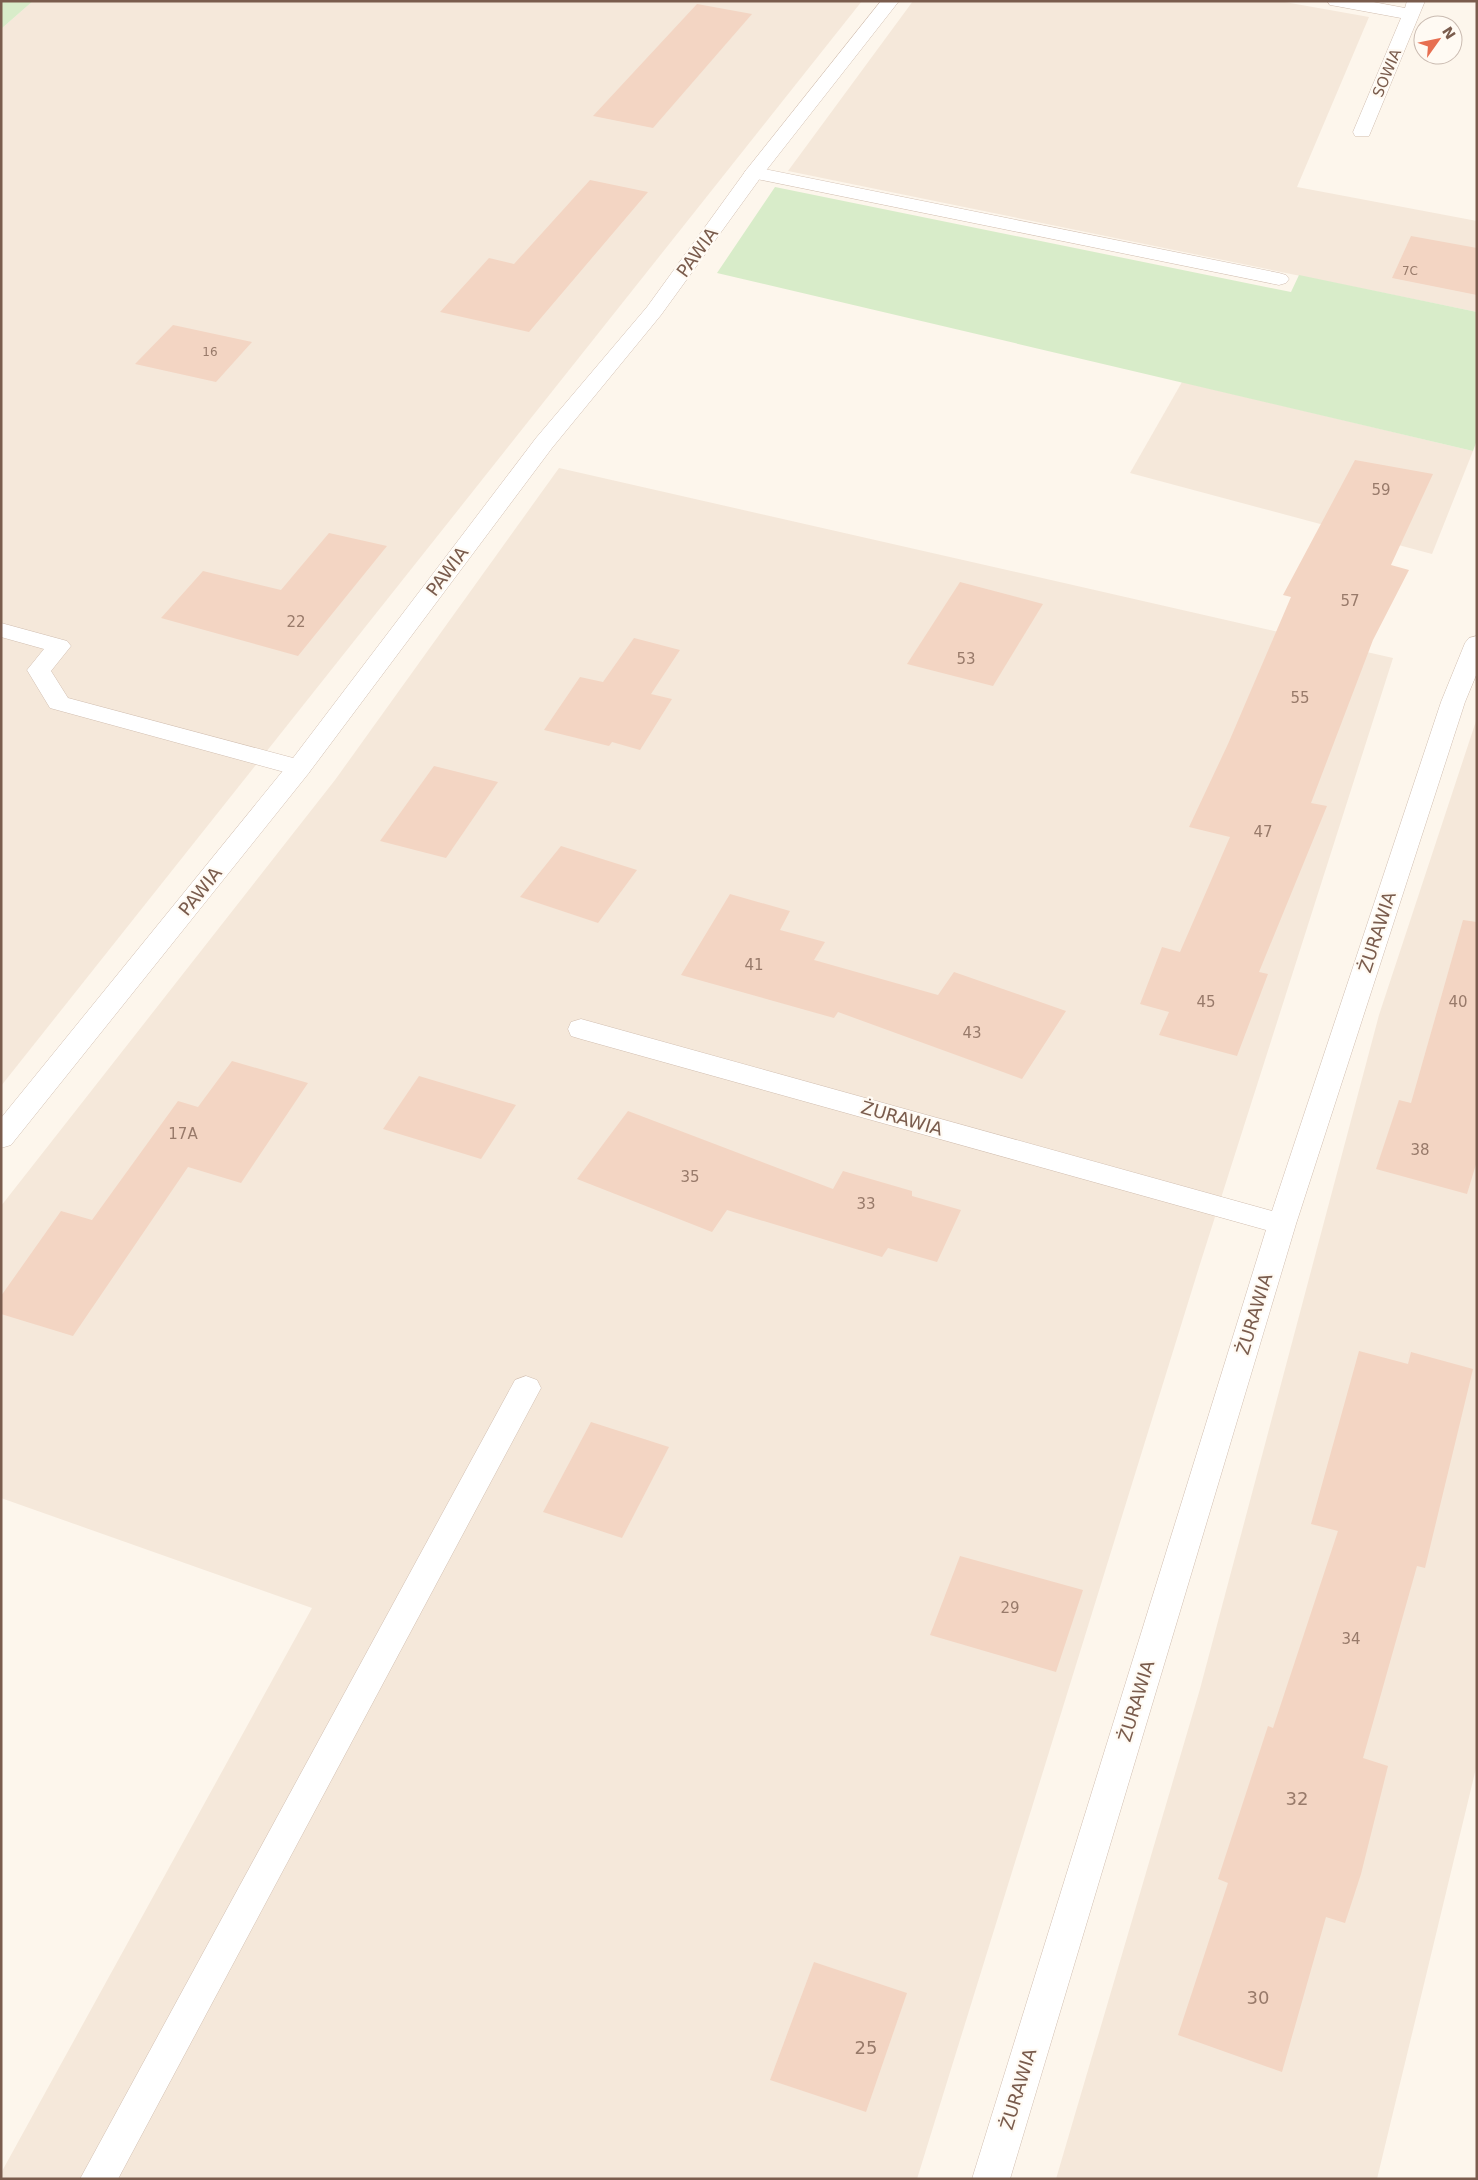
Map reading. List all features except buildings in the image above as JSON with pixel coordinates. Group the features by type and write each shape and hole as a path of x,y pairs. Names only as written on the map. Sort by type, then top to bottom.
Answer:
{"street":[{"name":"PAWIA","path":"1,1138 299,768 544,443 654,311 754,173 890,1"},
{"name":"SOWIA","path":"1336,1 1414,8 1362,132"},
{"path":"754,173 1279,279"},
{"path":"1,630 59,646 39,670 59,703 299,768"},
{"name":"ŻURAWIA","path":"991,2179 1282,1224 1453,702 1477,643"},
{"name":"ŻURAWIA","path":"581,1028 1282,1224"},
{"path":"98,2179 526,1388"}],"shaded area":[{"path":"33,1 862,1 1,1086 1,29"},
{"path":"913,1 1279,1 1369,17 1297,187 1477,221 1477,312 788,171"},
{"path":"1182,382 1473,451 1432,554 1130,473"},
{"path":"559,468 1393,658 1200,1264 917,2179 1,2179 1,2173 312,1608 1,1498 1,1206 335,780"},
{"path":"1477,718 1477,1764 1377,2179 1056,2179 1200,1689 1379,1015"}],"green space":[{"path":"1,1 33,1 1,29"},
{"path":"775,187 1291,292 1299,275 1477,312 1477,440 1473,451 717,273"}]}
